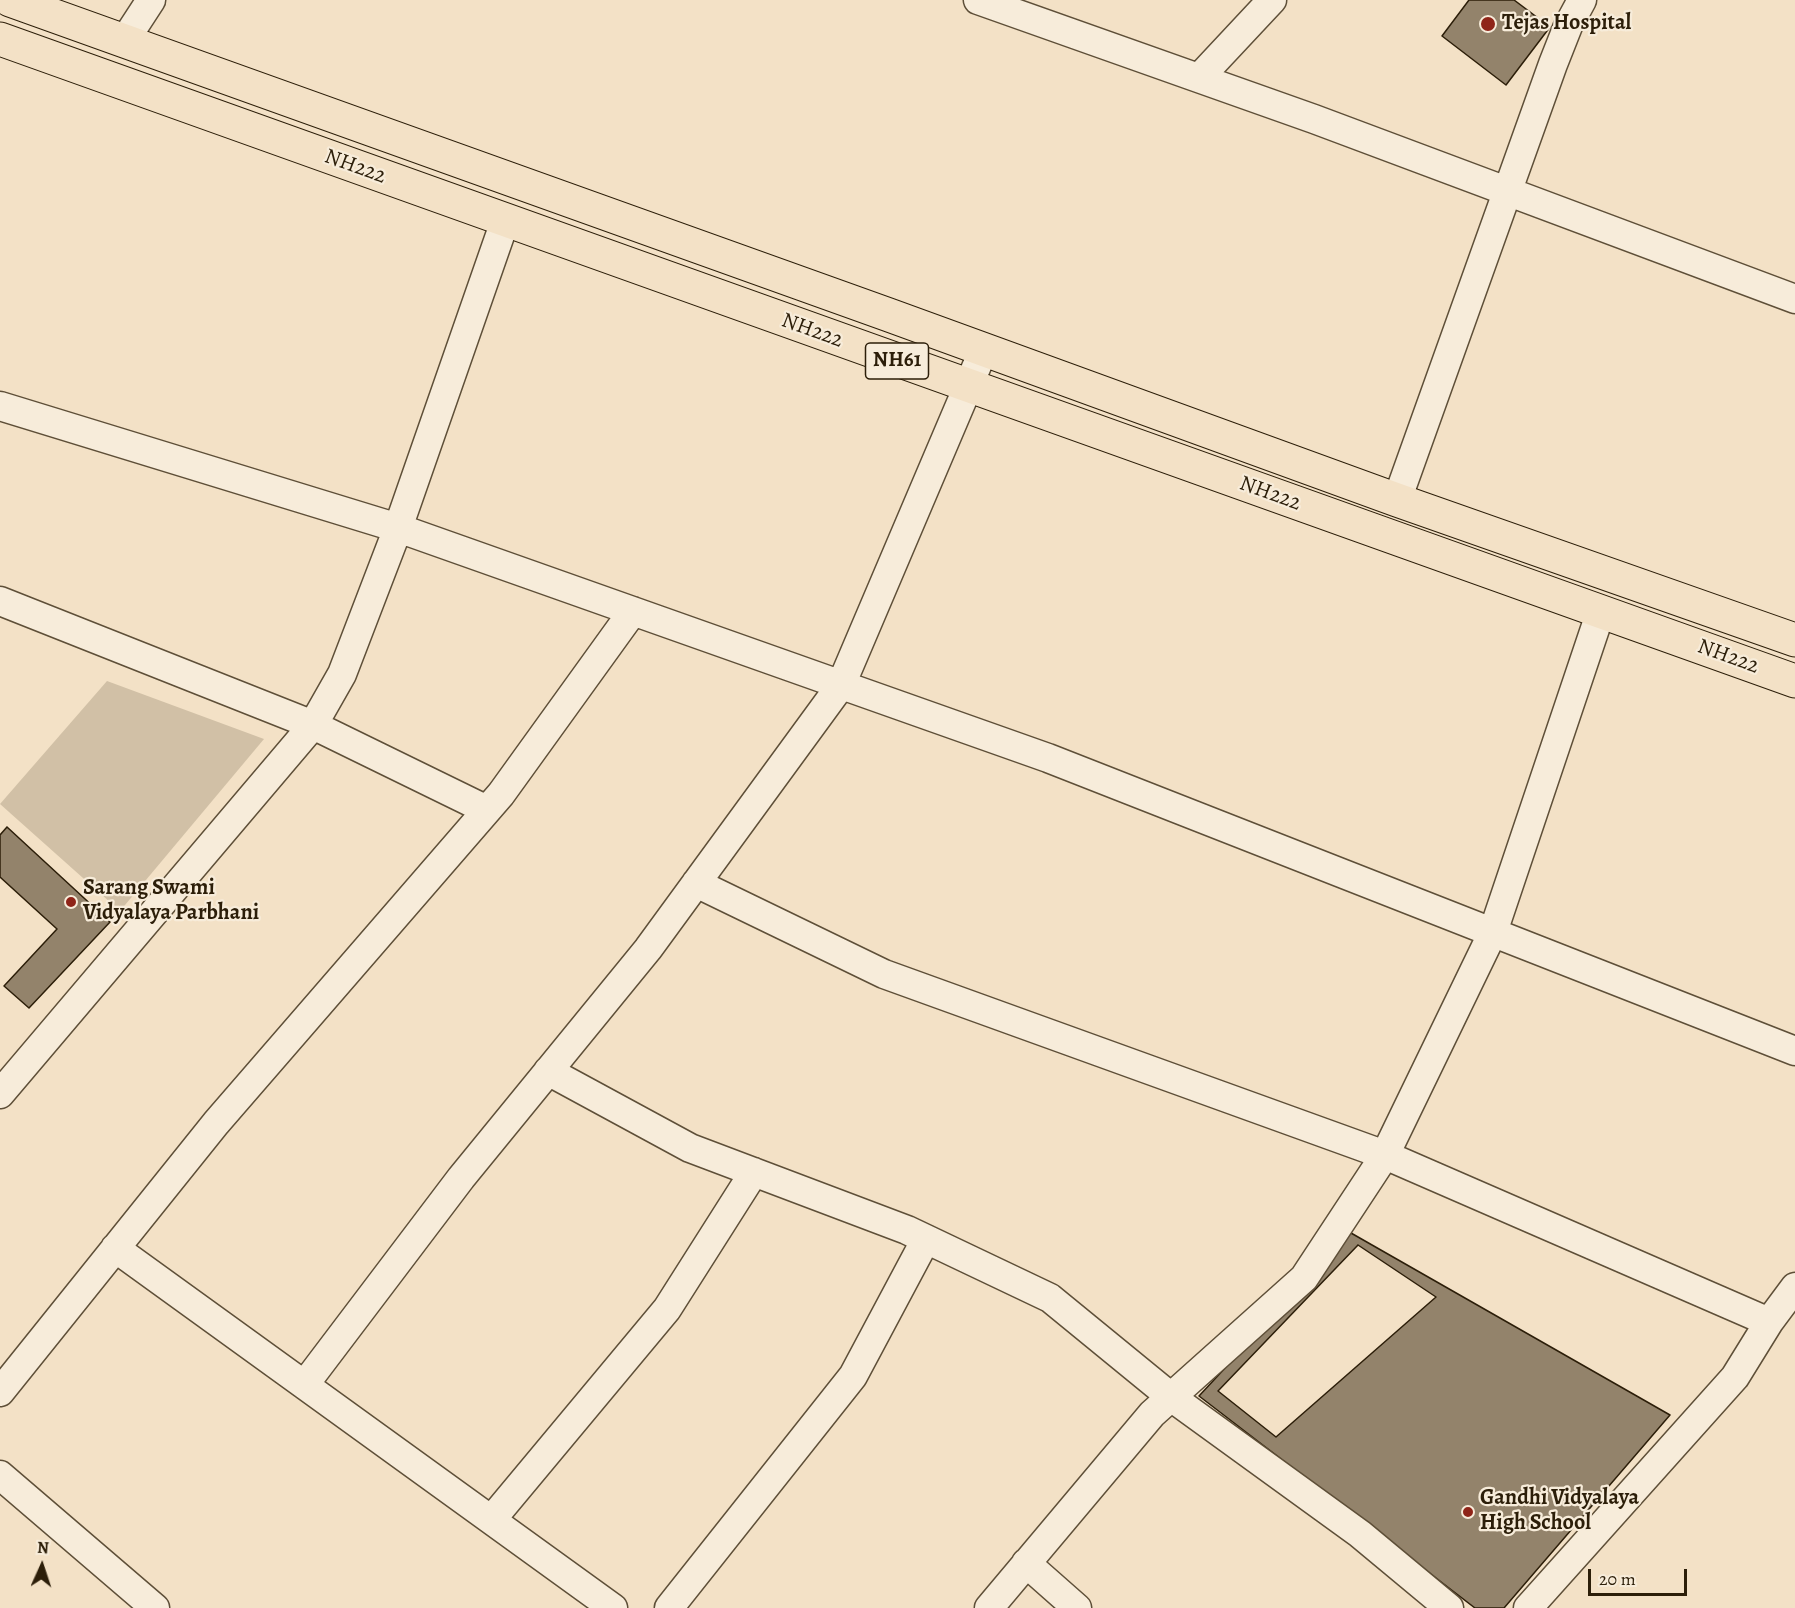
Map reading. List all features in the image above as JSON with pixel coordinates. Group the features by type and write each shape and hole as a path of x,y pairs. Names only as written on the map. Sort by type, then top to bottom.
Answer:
{"highway":[{"name":"NH222","path":"10,0 984,349 1397,500 1795,640"},
{"name":"NH222","path":"0,39 1795,681"}],"street":[{"path":"125,40 151,0"},
{"path":"978,0 1508,191 1795,299"},
{"path":"1199,78 1272,0"},
{"path":"1397,500 1553,64 1568,26 1582,0"},
{"path":"0,1094 313,725 342,674 398,528 505,221"},
{"path":"305,1384 461,1178 648,949 841,684 984,349"},
{"path":"0,406 398,528 1048,758 1795,1051"},
{"path":"0,601 313,725 487,810"},
{"path":"0,1392 216,1123 487,810 633,611"},
{"path":"988,1608 1152,1414 1304,1278 1385,1155 1493,932 1600,611"},
{"path":"696,883 884,974 1385,1155 1769,1322"},
{"path":"548,1071 690,1148 907,1230 1050,1298 1171,1397 1360,1534 1449,1608"},
{"path":"492,1519 667,1310 754,1172"},
{"path":"669,1608 853,1376 926,1239"},
{"path":"115,1248 613,1608"},
{"path":"1528,1608 1735,1377 1769,1322 1795,1287"},
{"path":"0,1475 155,1608"},
{"path":"1026,1563 1077,1608"}],"shaded area":[{"path":"107,681 264,739 120,911 0,804"}],"building":[{"path":"1469,0 1514,0 1550,27 1506,85 1442,36"},
{"path":"7,827 110,922 29,1008 4,986 57,929 0,877 0,835"},
{"name":"Gandhi Vidyalaya High School","path":"1351,1233 1670,1415 1504,1608 1475,1608 1199,1396"},
{"path":"1358,1245 1436,1297 1276,1437 1218,1391"}],"place":[{"name":"Tejas Hospital","path":"1488,24"},
{"name":"Sarang Swami Vidyalaya Parbhani","path":"71,902"},
{"name":"Gandhi Vidyalaya High School","path":"1468,1512"}]}
